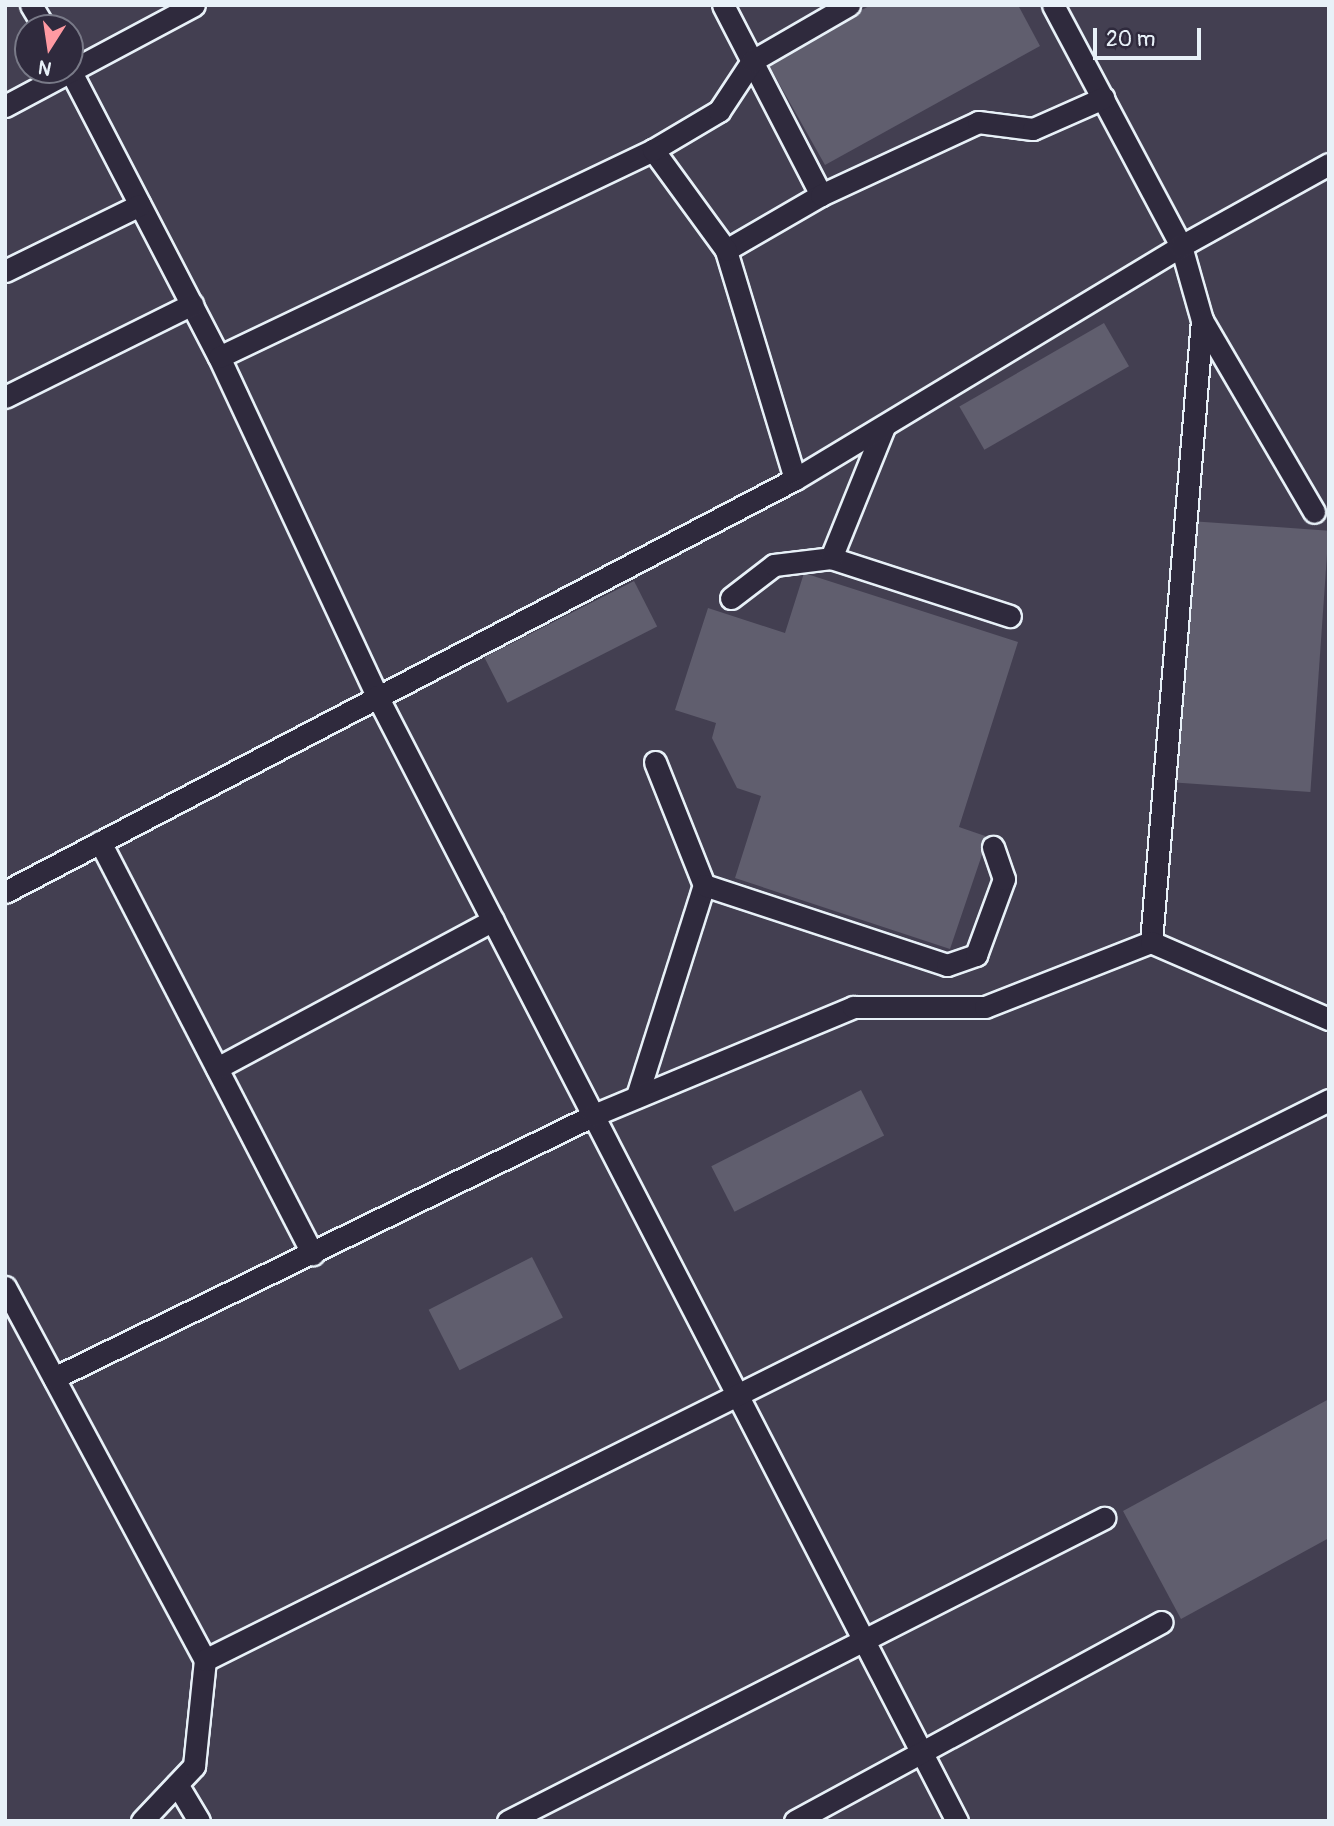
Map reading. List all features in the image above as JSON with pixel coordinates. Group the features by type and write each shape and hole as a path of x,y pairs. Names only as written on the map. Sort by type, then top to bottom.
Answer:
{"lane":[{"path":"84,64 194,5"},
{"path":"723,5 821,195"},
{"path":"219,357 653,150 719,111 752,61 849,5"},
{"path":"1053,5 1181,246 1202,320 1314,512"},
{"path":"5,106 46,84"},
{"path":"77,84 219,357 377,696 957,1821"},
{"path":"726,250 821,195 978,122 1033,129 1103,99"},
{"path":"653,150 726,250 795,479"},
{"path":"5,892 795,479 1181,246 1329,164"},
{"path":"5,271 140,205"},
{"path":"5,397 192,304"},
{"path":"1151,943 1202,320"},
{"path":"831,558 884,427"},
{"path":"731,598 775,565 831,558 1010,616"},
{"path":"637,1096 704,885 655,762"},
{"path":"100,842 313,1254"},
{"path":"704,885 947,965 976,955 1004,879 993,847"},
{"path":"217,1068 492,920"},
{"path":"54,1378 594,1115 853,1007 985,1007 1151,943 1329,1019"},
{"path":"205,1660 1329,1100"},
{"path":"5,1287 205,1660 194,1766 142,1821"},
{"path":"508,1821 863,1638 1104,1518"},
{"path":"795,1821 923,1754 1162,1622"},
{"path":"177,1784 199,1821"}],"shaded area":[{"path":"5,5 1329,5 1329,1821 5,1821"}],"building":[{"path":"871,5 1018,5 1040,46 825,165 767,62"},
{"path":"1104,323 1129,366 984,450 959,407"},
{"path":"1190,521 1329,531 1310,792 1172,782"},
{"path":"804,573 1018,642 959,827 988,837 950,949 735,878 761,796 737,788 712,738 716,723 675,710 708,608 785,633"},
{"path":"634,581 657,626 507,703 484,657"},
{"path":"861,1090 884,1135 734,1212 711,1166"},
{"path":"532,1257 563,1318 460,1370 429,1310"},
{"path":"1329,1399 1329,1538 1181,1619 1123,1511"}]}
